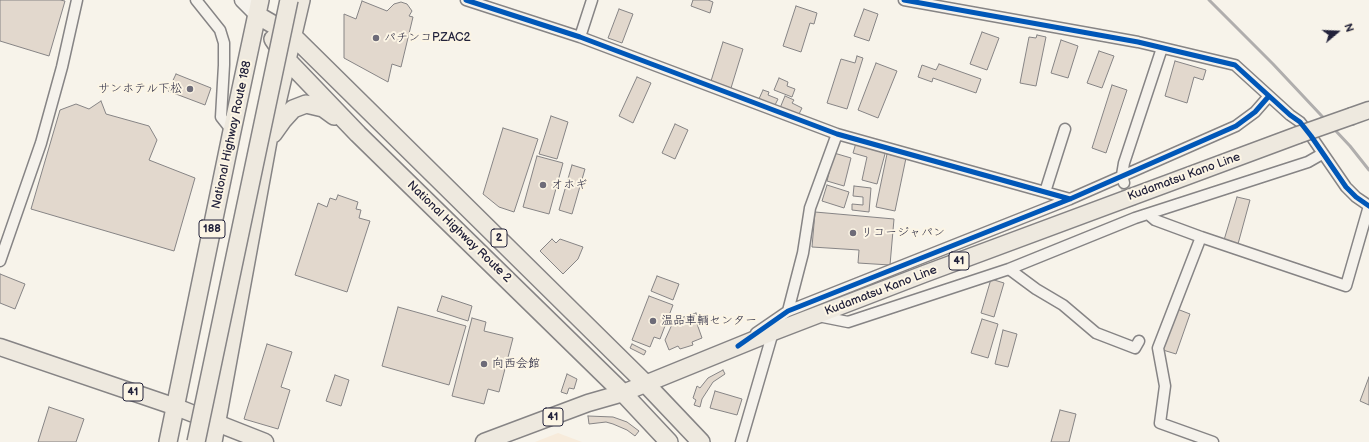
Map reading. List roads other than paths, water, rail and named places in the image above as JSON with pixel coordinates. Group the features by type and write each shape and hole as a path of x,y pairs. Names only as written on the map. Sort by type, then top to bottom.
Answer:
{"highway":[{"path":"282,62 289,0"},
{"path":"294,36 301,0"},
{"name":"National Highway Route 188","path":"168,442 259,8"},
{"name":"National Highway Route 2","path":"259,8 294,36 645,383 701,442"},
{"name":"National Highway Route 2","path":"259,8 282,62 358,134 623,393 669,442"},
{"name":"188","path":"196,442 282,62 294,36"},
{"name":"188","path":"213,442 282,62"},
{"name":"188","path":"268,142 283,120 294,109 306,104 323,108 358,134"}],"main road":[{"path":"242,0 259,8"},
{"name":"Kudamatsu Kano Line","path":"484,442 588,404 623,393 738,346 924,274 1369,110"},
{"name":"41","path":"0,347 176,407 265,442"}],"street":[{"path":"0,261 41,142 62,67 78,0"},
{"path":"196,0 220,30 224,43 221,117 232,131"},
{"path":"466,0 580,38 837,134 1070,199"},
{"path":"580,38 592,0"},
{"path":"904,0 1058,26 1138,42 1236,65 1268,96 1300,122 1312,136 1322,154 1346,187 1356,197 1369,206 1346,286 1200,237 1155,220 1148,214"},
{"path":"1123,179 1124,163 1162,48"},
{"path":"738,346 788,312 1123,179 1236,126 1255,112 1268,96"},
{"path":"1045,192 1065,129"},
{"path":"788,312 803,253 810,208 837,134"},
{"path":"817,315 848,322 1009,269 1134,214 1148,214 1308,162 1322,154"},
{"path":"1200,237 1158,348 1165,386 1160,423 1213,442"},
{"path":"1009,269 1036,289 1063,305 1096,333 1135,348 1138,341"},
{"path":"741,442 774,332"}],"tunnel":[{"path":"1124,183 1133,210"}],"railway":[{"path":"1209,0 1273,64 1350,146 1369,170"}],"place":[{"name":"パチンコP.ZAC2","path":"376,38"},
{"name":"サンホテル下松","path":"190,89"},
{"name":"オホギ","path":"543,185"},
{"name":"リコージャパン","path":"853,233"},
{"name":"温品車輌センター","path":"653,321"},
{"name":"向西会館","path":"484,364"}]}
